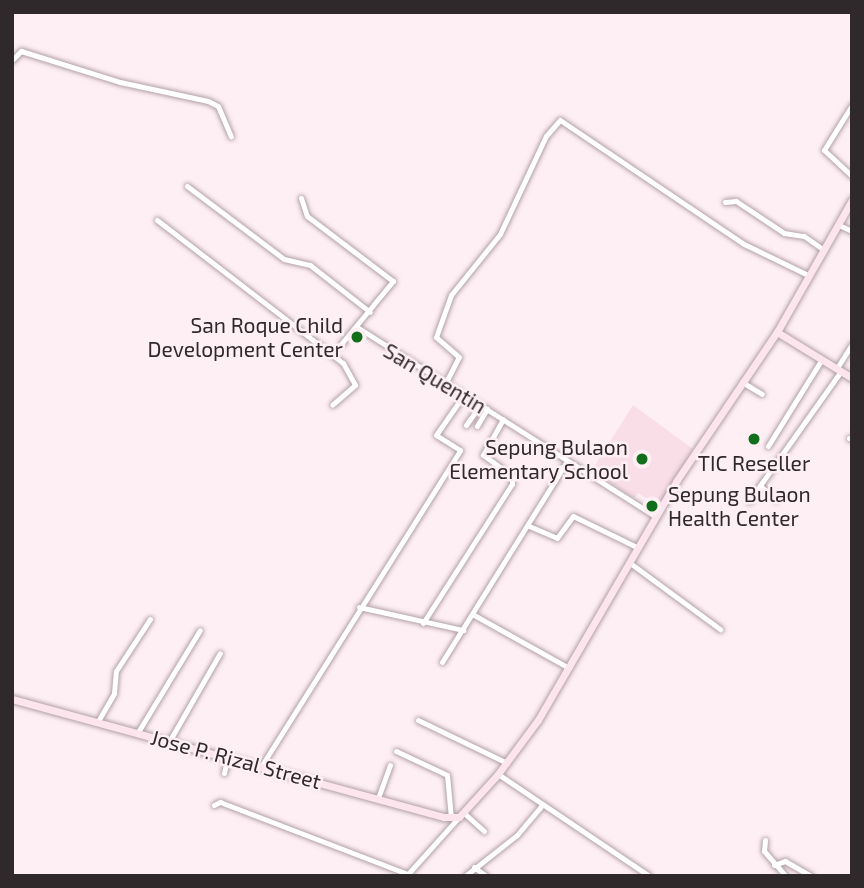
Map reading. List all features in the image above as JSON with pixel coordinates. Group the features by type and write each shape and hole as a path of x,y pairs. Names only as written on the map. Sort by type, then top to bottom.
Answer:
{"street":[{"path":"12,60 21,51 120,82 208,101 218,106 231,136"},
{"path":"852,105 824,150 852,176"},
{"path":"445,384 459,357 436,337 451,295 500,234 546,136 560,120 744,244 808,275"},
{"path":"187,186 284,259 310,264 370,312"},
{"path":"301,198 307,216 392,278 370,312 341,344"},
{"path":"725,202 736,201 784,233 804,236 824,250"},
{"path":"214,805 220,802 407,875 507,763 569,668 656,517 777,332 851,205"},
{"path":"157,220 343,363 355,385 332,405"},
{"path":"839,225 852,231"},
{"name":"San Quentin","path":"357,327 656,517"},
{"path":"777,332 852,378"},
{"path":"749,501 839,370 852,344"},
{"path":"768,446 822,359"},
{"path":"742,382 762,394"},
{"path":"262,765 460,450 436,435 463,396"},
{"path":"467,425 480,405"},
{"path":"477,426 487,409"},
{"path":"423,623 512,484 512,476 484,455 503,419"},
{"path":"442,662 474,615 567,461"},
{"path":"760,486 776,499"},
{"path":"529,526 557,538 572,516 639,548"},
{"path":"630,563 720,629"},
{"path":"359,607 463,630"},
{"path":"474,615 569,668"},
{"path":"97,723 114,693 116,671 150,619"},
{"path":"138,732 200,630"},
{"path":"170,740 220,653"},
{"name":"Jose P. Rizal Street","path":"12,699 378,798 458,816"},
{"path":"418,720 507,763"},
{"path":"396,751 447,775 458,816 484,831"},
{"path":"224,773 229,756"},
{"path":"378,798 390,765"},
{"path":"498,774 541,806 649,876"},
{"path":"465,876 517,835 541,806"},
{"path":"765,840 764,851 786,876"},
{"path":"774,865 785,861 811,876"},
{"path":"474,867 486,876"}],"shaded area":[{"name":"Sepung Bulaon Elementary School","path":"633,405 693,449 659,506 638,493 634,498 592,470"}],"place":[{"name":"San Roque Child Development Center","path":"357,337"},
{"name":"TIC Reseller","path":"754,439"},
{"name":"Sepung Bulaon Elementary School","path":"642,459"},
{"name":"Sepung Bulaon Health Center","path":"652,506"}]}
